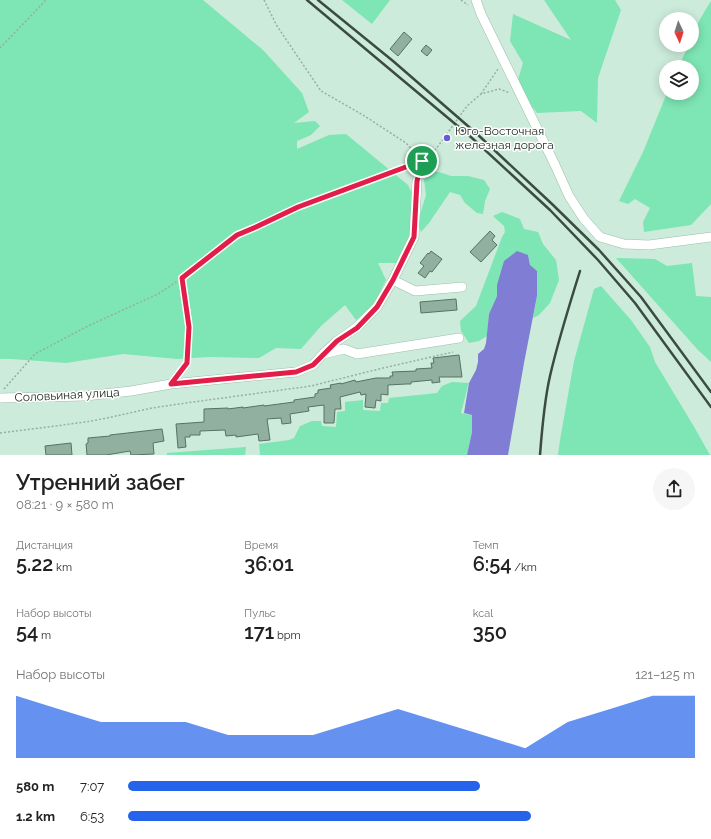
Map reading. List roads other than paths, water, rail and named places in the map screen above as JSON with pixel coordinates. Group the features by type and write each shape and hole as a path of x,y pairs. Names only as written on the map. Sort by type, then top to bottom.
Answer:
{"street":[{"path":"476,0 481,14 569,196 584,219 600,237 624,244 649,245 711,237"},
{"name":"Соловьиная улица","path":"0,398 84,396 131,391 171,384 296,372 313,365 337,341 357,328 377,307 393,280 414,237 417,181"},
{"path":"393,280 415,291 462,287"},
{"path":"323,354 344,349 357,354 459,338"}],"railway":[{"path":"307,0 472,138 550,210 598,260 635,303 711,407"},
{"path":"318,0 393,61 476,133 599,250 641,297 711,392"},
{"path":"540,455 542,425 550,376 580,271"}],"place":[{"name":"Юго-Восточная железная дорога","path":"447,138"}]}
